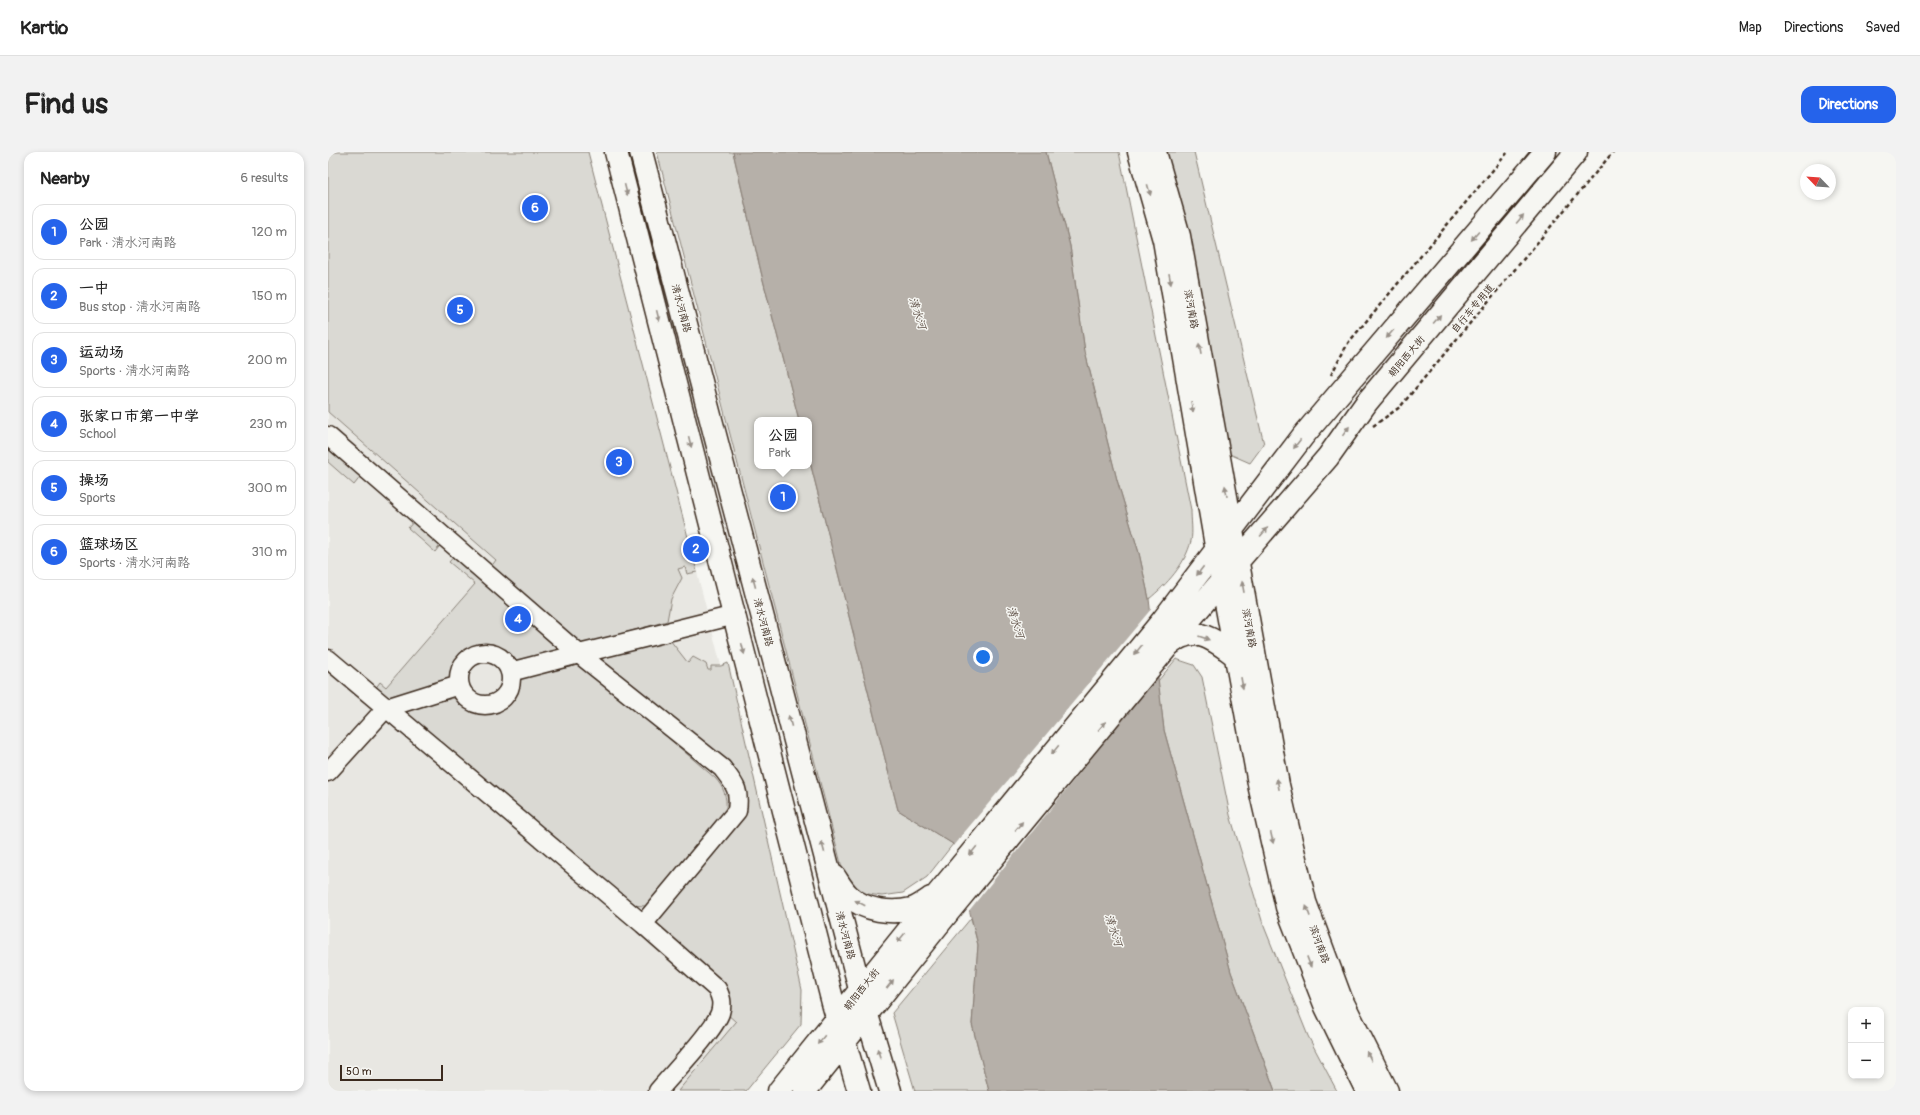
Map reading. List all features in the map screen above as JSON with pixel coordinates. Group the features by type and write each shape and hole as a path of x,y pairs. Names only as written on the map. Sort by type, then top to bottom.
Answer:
{"main road":[{"path":"616,152 843,1044 859,1091"},
{"name":"清水河南路","path":"641,152 866,1012 890,1091"},
{"name":"滨河南路","path":"1139,152 1164,240 1222,581 1260,789 1287,907 1326,1007 1367,1091"},
{"name":"滨河南路","path":"1155,152 1179,236 1278,785 1305,902 1340,998 1387,1091"},
{"path":"829,870 849,896 860,904 877,910 892,912 913,908 943,897 1163,620 1303,436 1545,152"},
{"name":"朝阳西大街","path":"779,1091 837,1020 860,989 1169,645 1238,561 1328,457 1367,402 1576,152"},
{"path":"1169,645 1184,636 1192,634 1211,640 1237,657"},
{"name":"朝阳西大街","path":"805,1091 843,1044 866,1012 943,897"}],"lane":[{"path":"328,436 579,654 722,768 732,781 739,796 737,811 643,924"},
{"path":"510,672 735,615"},
{"path":"488,653 498,656 507,664 510,672 511,682 508,692 501,700 492,705 481,705 471,700 463,692 459,685 459,675 462,664 476,654 488,653"},
{"path":"328,658 643,924 717,989 722,999 720,1013 711,1028 658,1091"},
{"path":"328,772 386,708 459,685"}],"path":[{"path":"1328,380 1348,343 1508,152"},
{"name":"自行车专用道","path":"1367,430 1400,407 1613,152"}],"shaded area":[{"path":"328,152 588,152 723,673 787,971 689,1091 328,1091"},
{"path":"328,152 588,152 697,572 687,574 685,567 678,569 682,578 671,599 667,621 582,645 490,568 496,560 328,412"},
{"path":"657,152 733,152 762,276 798,417 754,417 754,469 812,469 898,810 953,844 927,877 903,893 882,896 861,893 845,879"},
{"path":"1046,152 1119,152 1191,510 1192,537 1188,550 1180,566 1169,580 1149,599 1139,553 1117,480 1085,352 1070,246"},
{"path":"1165,152 1194,152 1264,444 1250,463 1225,452"},
{"path":"328,448 361,476 354,485 328,462"},
{"path":"414,521 442,543 435,552 408,528"},
{"path":"455,555 564,648 517,665 508,653 499,646 488,643 478,644 461,656 455,667 451,680 388,700 375,689 380,682 386,687 475,584 449,562"},
{"path":"670,640 688,663 693,657 706,664 708,670 711,670 711,666 721,666 728,663 802,990 801,1024 746,1091 678,1091 736,1022 726,1013 656,927 657,921 743,794 597,659"},
{"path":"1176,659 1194,665 1202,677 1230,815 1263,924 1308,1036 1337,1091 1275,1091 1231,972 1164,730 1158,681"},
{"path":"582,664 715,778 721,785 725,796 726,810 652,901 645,906 629,905 399,710 459,697 477,710 499,710 511,700 516,690 518,679"},
{"path":"971,918 978,945 972,1024 989,1091 915,1091 892,1013"}],"water":[{"name":"清水河","path":"733,152 1046,152 1070,246 1085,352 1117,480 1139,553 1149,599 1164,730 1231,972 1275,1091 989,1091 972,1024 978,945 953,844 898,810 812,469 812,417 798,417 762,276"}],"pier":[{"path":"1152,608 1159,674 968,912 952,847"}],"place":[{"name":"篮球场区","path":"535,208"},
{"name":"操场","path":"460,310"},
{"name":"运动场","path":"619,462"},
{"name":"公园","path":"783,497"},
{"name":"一中","path":"696,549"},
{"name":"张家口市第一中学","path":"518,619"}]}
